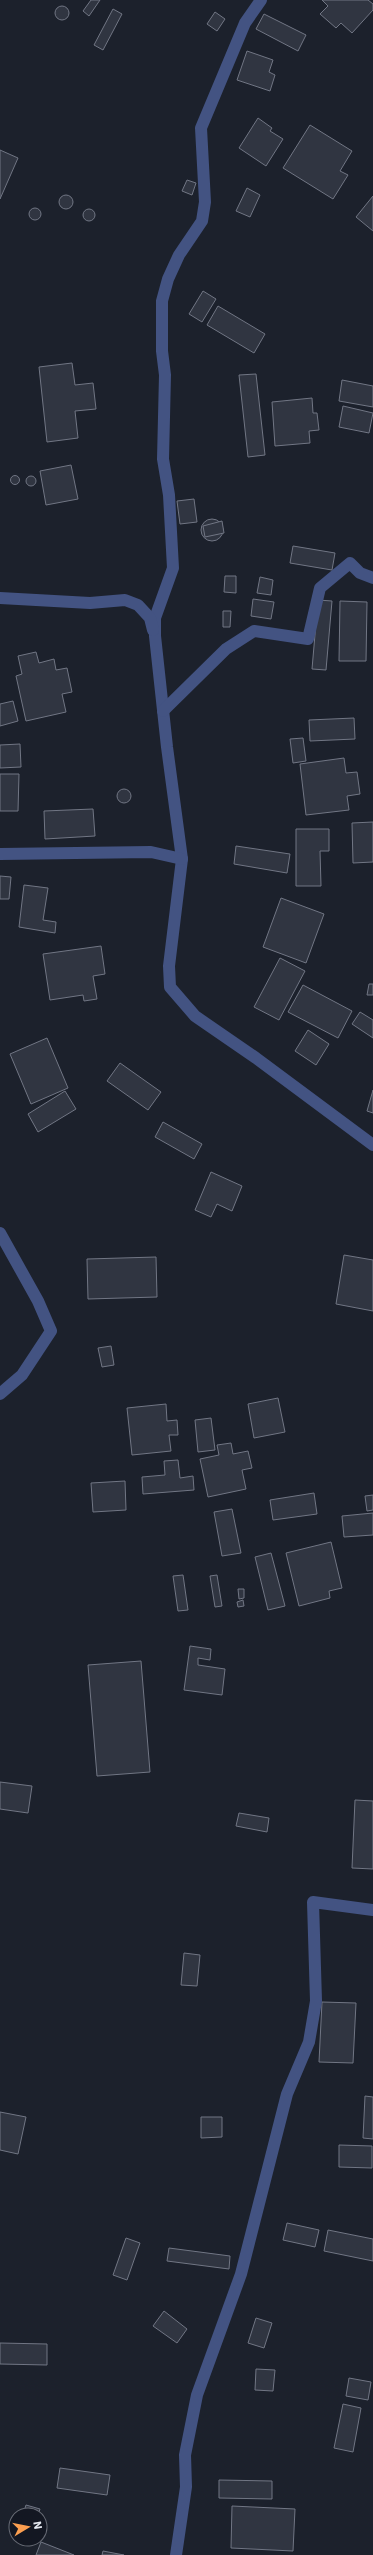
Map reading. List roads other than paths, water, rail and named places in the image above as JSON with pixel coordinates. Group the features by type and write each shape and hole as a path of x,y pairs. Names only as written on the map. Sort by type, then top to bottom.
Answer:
{"street":[{"path":"261,0 245,23 201,128 205,202 202,221 179,255 168,279 162,301 162,351 165,375 163,459 169,495 174,568 155,618 155,636 182,859 169,966 170,987 195,1016 256,1058 290,1086 352,1128 373,1145"},
{"path":"163,711 226,650 254,631 308,639 320,588 350,563 360,573 373,578"},
{"path":"0,598 90,603 125,600 138,605 150,618 155,636"},
{"path":"0,854 151,852 182,859"},
{"path":"0,1233 28,1282 51,1331 39,1352 22,1374 0,1394"},
{"path":"176,2555 186,2487 184,2455 197,2395 241,2274 287,2094 309,2042 316,2001 313,1902 373,1910"}]}
